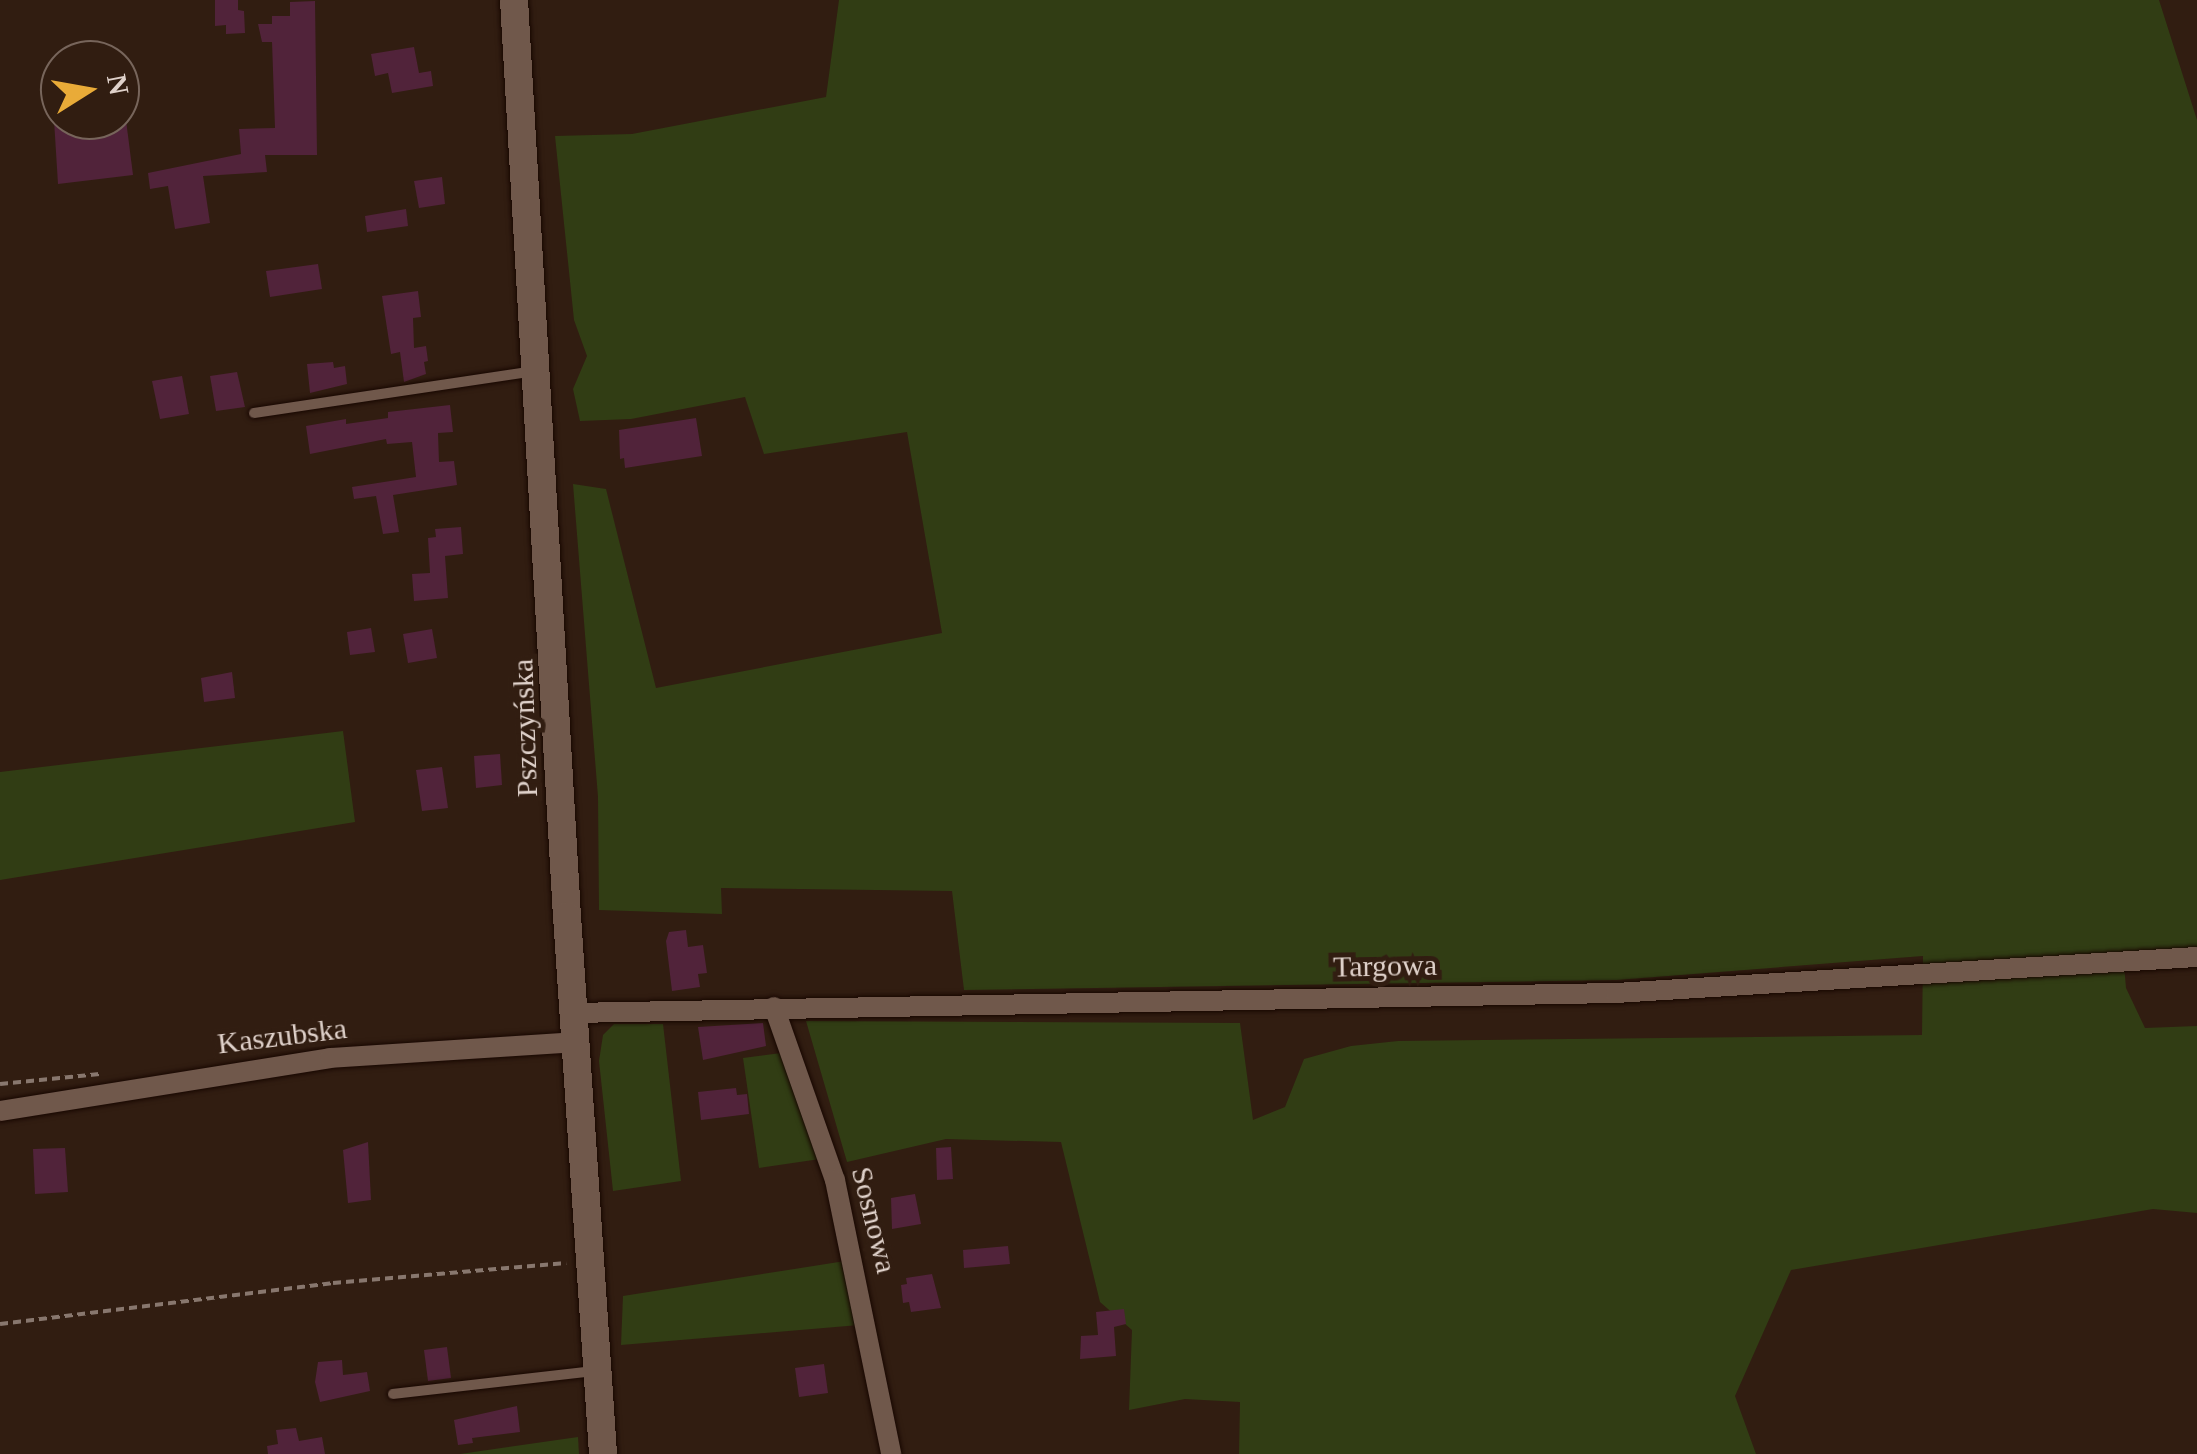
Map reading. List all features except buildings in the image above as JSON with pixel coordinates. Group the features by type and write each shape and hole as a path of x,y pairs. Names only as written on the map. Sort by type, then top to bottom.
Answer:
{"main road":[{"name":"Pszczyńska","path":"514,0 572,1012 603,1454"}],"street":[{"name":"Targowa","path":"572,1012 1616,993 2197,957"},
{"name":"Sosnowa","path":"774,1008 835,1180 891,1454"},
{"name":"Kaszubska","path":"0,1111 330,1058 574,1042"}],"lane":[{"path":"254,413 536,371"},
{"path":"393,1394 597,1371"}],"path":[{"path":"0,1324 332,1283 591,1262"}],"green space":[{"path":"839,0 2159,0 2197,120 2197,950 2123,952 2126,988 2145,1028 2197,1026 2197,1213 2153,1209 1791,1270 1735,1396 1756,1454 1239,1454 1240,1402 1185,1399 1129,1410 1132,1330 1100,1302 1061,1142 946,1139 847,1162 806,1021 1240,1023 1253,1120 1285,1107 1304,1059 1351,1046 1398,1041 1922,1035 1923,956 1617,980 964,990 952,891 721,888 722,914 599,910 598,797 573,484 606,489 656,688 942,633 907,432 764,454 745,397 631,419 580,421 573,389 587,356 574,320 555,136 632,134 826,97"},
{"path":"343,731 355,822 0,880 0,772"},
{"path":"614,1024 663,1024 681,1181 613,1191 599,1061 603,1035"},
{"path":"781,1053 820,1159 759,1168 743,1058"},
{"path":"845,1261 859,1325 621,1345 623,1296"},
{"path":"578,1437 579,1454 460,1454"}]}
